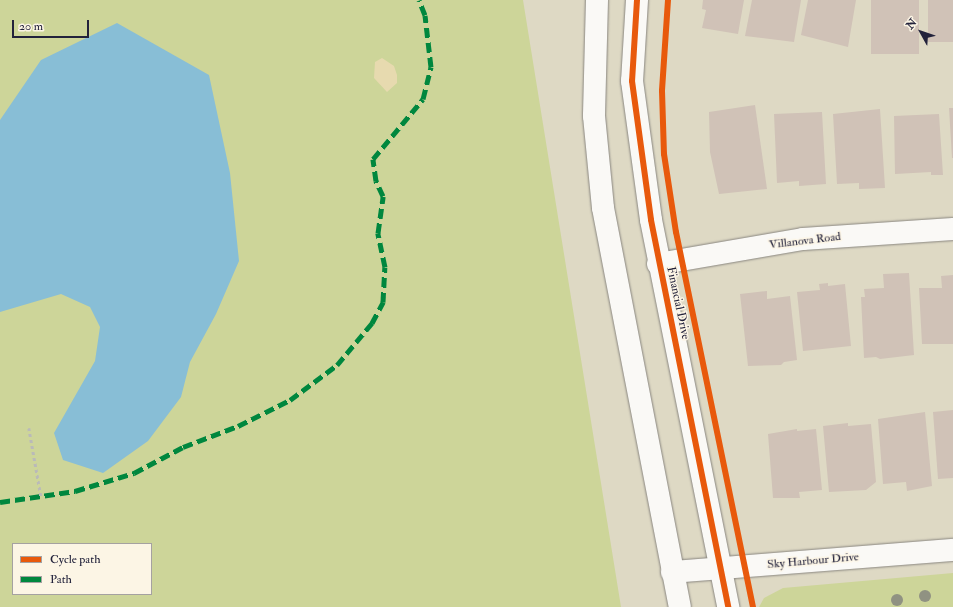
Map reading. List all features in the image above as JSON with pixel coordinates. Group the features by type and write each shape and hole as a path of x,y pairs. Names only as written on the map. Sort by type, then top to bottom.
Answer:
{"street":[{"path":"597,0 594,116 603,208 672,572 680,607"},
{"name":"Financial Drive","path":"637,0 632,81 658,264 728,607"},
{"name":"Villanova Road","path":"658,264 803,239 953,229"},
{"name":"Sky Harbour Drive","path":"672,572 953,550"}],"path":[{"path":"29,428 41,496"}],"green space":[{"path":"0,0 523,0 621,607 0,607"},
{"path":"953,573 953,607 759,607 764,598 783,588"}],"sand":[{"path":"382,58 394,66 397,75 397,83 387,92 374,78 375,62"}],"water":[{"path":"117,23 209,75 230,173 239,261 216,314 190,362 181,397 148,441 103,473 63,460 54,433 95,361 100,327 90,307 61,294 0,312 0,120 41,60"}],"building":[{"path":"703,0 744,0 738,34 702,28 706,10 702,9"},
{"path":"752,0 801,0 794,42 745,36"},
{"path":"808,0 856,0 848,47 801,35"},
{"path":"871,0 919,0 919,54 871,54"},
{"path":"928,0 953,0 953,42 928,42"},
{"path":"755,105 767,189 719,194 710,152 709,112"},
{"path":"949,108 953,108 953,158 952,158"},
{"path":"880,109 885,188 859,189 859,183 837,184 833,114"},
{"path":"822,112 826,184 799,186 799,181 777,183 774,114"},
{"path":"939,114 943,175 931,175 931,172 895,174 894,116"},
{"path":"909,273 914,355 880,359 876,357 864,358 861,297 865,297 864,289 884,288 883,274"},
{"path":"953,275 953,344 922,344 919,288 942,288 941,276"},
{"path":"828,283 828,286 845,284 851,346 803,351 797,292 820,290 819,284"},
{"path":"767,291 767,299 790,296 797,360 784,362 781,365 748,366 740,294"},
{"path":"953,410 953,478 938,479 933,412"},
{"path":"925,412 932,486 907,491 906,482 883,484 878,419"},
{"path":"848,423 848,426 871,424 876,482 866,490 829,492 823,426"},
{"path":"797,429 797,431 816,429 822,490 799,492 800,498 773,498 768,434"}],"marked path":[{"path":"0,502 75,491 134,473 183,447 238,426 290,400 337,365 372,323 383,302 385,267 378,233 383,196 376,181 373,159 423,99 431,67 425,15 419,0"}],"cycle path":[{"path":"637,0 632,81 651,220 728,607"},
{"path":"668,0 662,91 664,154 676,232 753,607"}]}
